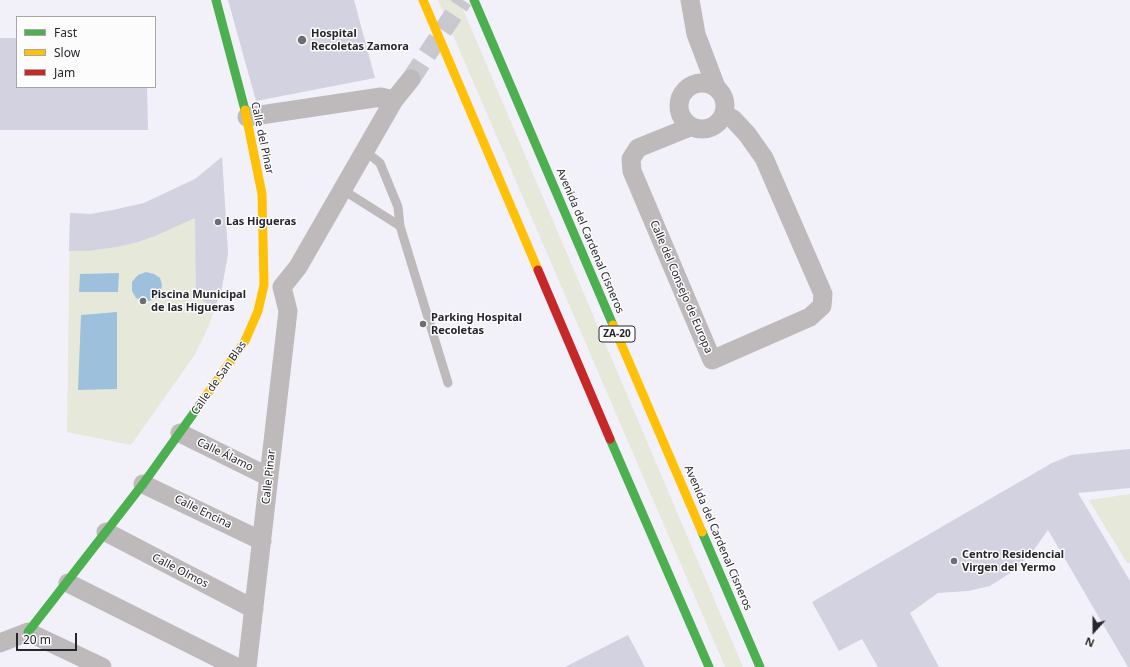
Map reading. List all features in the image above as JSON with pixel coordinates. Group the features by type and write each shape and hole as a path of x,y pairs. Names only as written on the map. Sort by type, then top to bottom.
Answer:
{"main road":[{"name":"Calle del Pinar","path":"216,0 247,117 262,194 273,286"},
{"path":"423,0 709,667"},
{"name":"Avenida del Cardenal Cisneros","path":"474,0 760,667"},
{"name":"Calle de San Blas","path":"28,632 68,583 143,484 246,341 258,311 273,286"}],"street":[{"path":"690,0 696,34 716,87"},
{"name":"Calle de San Blas","path":"273,286 298,267 394,100 411,79"},
{"path":"698,83 706,83 716,87 725,99 726,107 724,114 723,119 713,128 705,130 690,127 684,121 679,112 680,99 683,92 689,86 698,83"},
{"path":"247,117 381,97 394,100"},
{"name":"Calle del Consejo de Europa","path":"690,127 638,148 631,159 632,171 712,360 810,318 822,306 823,294 764,158 733,119 724,114"},
{"name":"Calle Pinar","path":"247,667 288,311 273,286"},
{"name":"Calle Álamo","path":"180,433 269,477"},
{"name":"Calle Encina","path":"143,484 262,541"},
{"name":"Calle Olmos","path":"106,532 254,609"},
{"path":"68,583 236,667"},
{"path":"0,643 28,632 102,667"}],"lane":[{"path":"365,151 380,163 398,207 400,226 448,382"},
{"path":"343,190 400,226"}],"green space":[{"path":"438,0 459,0 743,667 725,667"},
{"name":"Piscina Municipal de las Higueras","path":"222,157 228,254 221,293 207,330 194,356 131,445 67,432 70,213 91,214 144,203 195,179"},
{"path":"1130,494 1130,563 1127,563 1089,500"}],"water":[{"path":"146,272 154,274 160,278 162,285 160,293 155,299 149,301 136,298 132,291 132,282 138,275"},
{"path":"119,273 118,292 79,292 80,274"},
{"path":"117,312 117,389 78,390 81,315"}],"building":[{"name":"Hospital Recoletas Zamora","path":"228,0 354,0 375,78 256,101"},
{"path":"0,38 16,38 16,88 147,88 148,130 0,130"},
{"path":"222,157 228,254 221,293 214,308 196,296 195,218 138,242 88,251 69,251 70,213 91,214 144,203 195,179"},
{"name":"Centro Residencial Virgen del Yermo","path":"1130,449 1130,488 1078,493 1130,581 1130,667 1128,667 1048,530 1033,551 1015,570 990,586 968,591 938,593 910,613 939,667 878,667 862,639 839,651 812,602 1052,463 1071,455"},
{"path":"628,635 645,667 565,667"}],"tunnel":[{"path":"411,79 463,0"}],"traffic: fast":[{"path":"216,0 245,110"},
{"path":"474,0 613,325"},
{"path":"28,632 143,484 203,400"},
{"path":"610,439 709,667"},
{"path":"702,532 760,667"}],"traffic: slow":[{"path":"423,0 538,270"},
{"path":"203,400 245,341 258,311 264,285 262,194 245,110"},
{"path":"613,325 702,532"}],"traffic: jam":[{"path":"538,270 610,439"}],"place":[{"name":"Hospital Recoletas Zamora","path":"302,40"},
{"name":"Las Higueras","path":"218,222"},
{"name":"Piscina Municipal de las Higueras","path":"143,301"},
{"name":"Parking Hospital Recoletas","path":"423,324"},
{"name":"Centro Residencial Virgen del Yermo","path":"954,561"}]}
